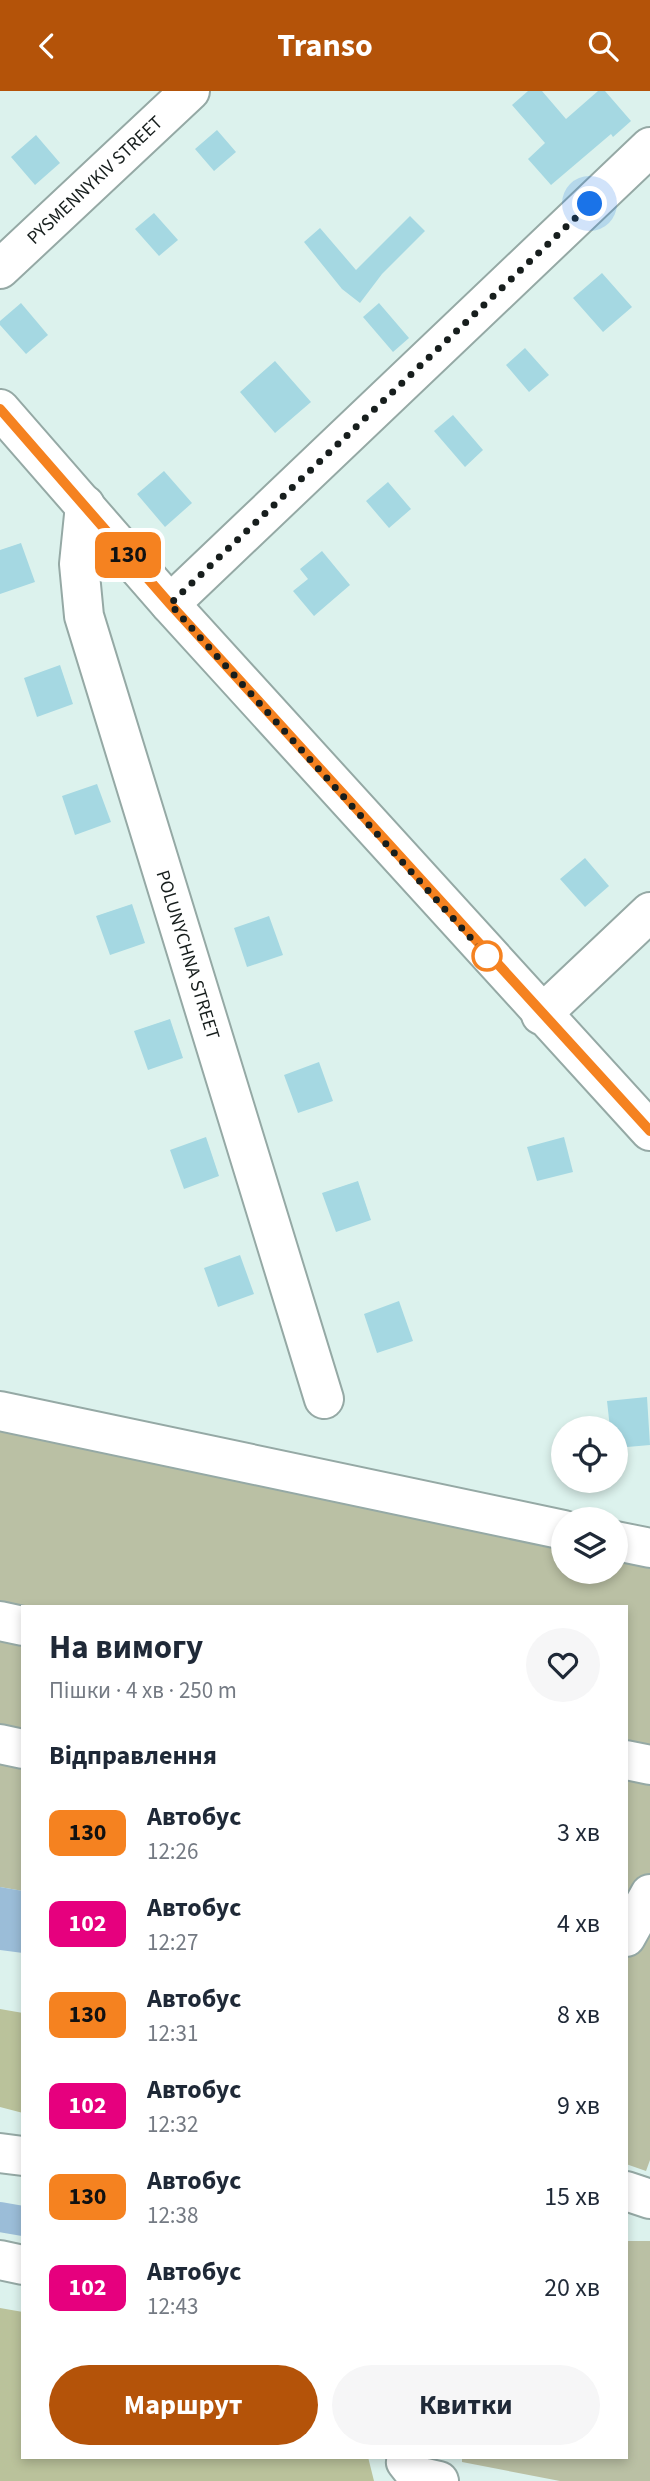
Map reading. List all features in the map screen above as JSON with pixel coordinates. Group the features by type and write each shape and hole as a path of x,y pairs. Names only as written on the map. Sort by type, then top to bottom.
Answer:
{"street":[{"name":"PYSMENNYKIV STREET","path":"0,269 190,91"},
{"path":"170,604 650,147"},
{"path":"0,409 170,604 541,1015 650,1131"},
{"name":"POLUNYCHNA STREET","path":"85,505 79,564 84,616 324,1399"},
{"path":"541,1015 650,912"},
{"path":"0,1411 551,1526"},
{"path":"628,1543 650,1548"},
{"path":"0,1621 21,1626"},
{"path":"0,1744 21,1749"},
{"path":"628,1760 650,1765"},
{"path":"0,2153 21,2156"},
{"path":"628,2192 650,2199"},
{"path":"0,2260 21,2265"},
{"path":"407,2459 406,2462 417,2476 439,2481"}],"green space":[{"path":"0,1431 551,1547 551,1584 628,1584 628,1563 650,1568 650,2160 646,2171 628,2165 628,1605 21,1605 21,1891 0,1887"},
{"path":"0,2009 21,2013 21,2112 0,2107"},
{"path":"628,2241 650,2241 650,2481 560,2481 462,2462 462,2459 628,2459"},
{"path":"0,2308 21,2312 21,2459 368,2459 374,2481 0,2481"}],"water":[{"path":"0,1887 21,1891 21,1953 0,1950"}],"building":[{"path":"528,91 542,91 566,119 598,91 605,91 631,121 613,137 611,134 551,185 528,159 545,143 512,105"},
{"path":"217,130 236,152 214,171 195,149"},
{"path":"36,135 60,163 35,185 11,157"},
{"path":"154,213 178,240 159,256 135,229"},
{"path":"410,216 425,231 382,274 360,303 342,289 304,242 320,228 356,270"},
{"path":"602,273 632,307 603,332 573,298"},
{"path":"21,303 48,335 26,354 0,325 0,321"},
{"path":"379,303 409,338 393,352 363,317"},
{"path":"525,348 549,375 529,392 506,365"},
{"path":"275,361 311,402 275,433 240,392"},
{"path":"453,415 483,450 465,467 434,431"},
{"path":"164,471 192,503 165,527 137,494"},
{"path":"388,482 411,509 389,528 366,501"},
{"path":"21,543 35,582 0,594 0,550"},
{"path":"322,551 350,585 314,616 293,591 308,579 300,569"},
{"path":"60,665 73,704 37,717 24,678"},
{"path":"97,784 111,822 75,835 62,796"},
{"path":"585,858 609,886 585,907 560,879"},
{"path":"132,904 145,943 110,955 96,916"},
{"path":"269,916 283,955 247,967 234,928"},
{"path":"170,1019 183,1058 148,1070 134,1031"},
{"path":"319,1062 333,1101 298,1113 284,1075"},
{"path":"206,1137 219,1176 184,1189 170,1150"},
{"path":"564,1137 573,1172 537,1181 527,1147"},
{"path":"358,1181 371,1220 336,1232 322,1193"},
{"path":"240,1255 254,1294 218,1307 204,1268"},
{"path":"399,1301 413,1341 377,1353 364,1314"},
{"path":"647,1397 650,1445 628,1447 628,1416 609,1416 607,1401"}],"waterway":[{"path":"0,2217 21,2221"}],"bus line":[{"name":"130","path":"0,409 170,604 541,1015 650,1131"}],"route":[{"path":"487,956 170,604 590,204"}]}
